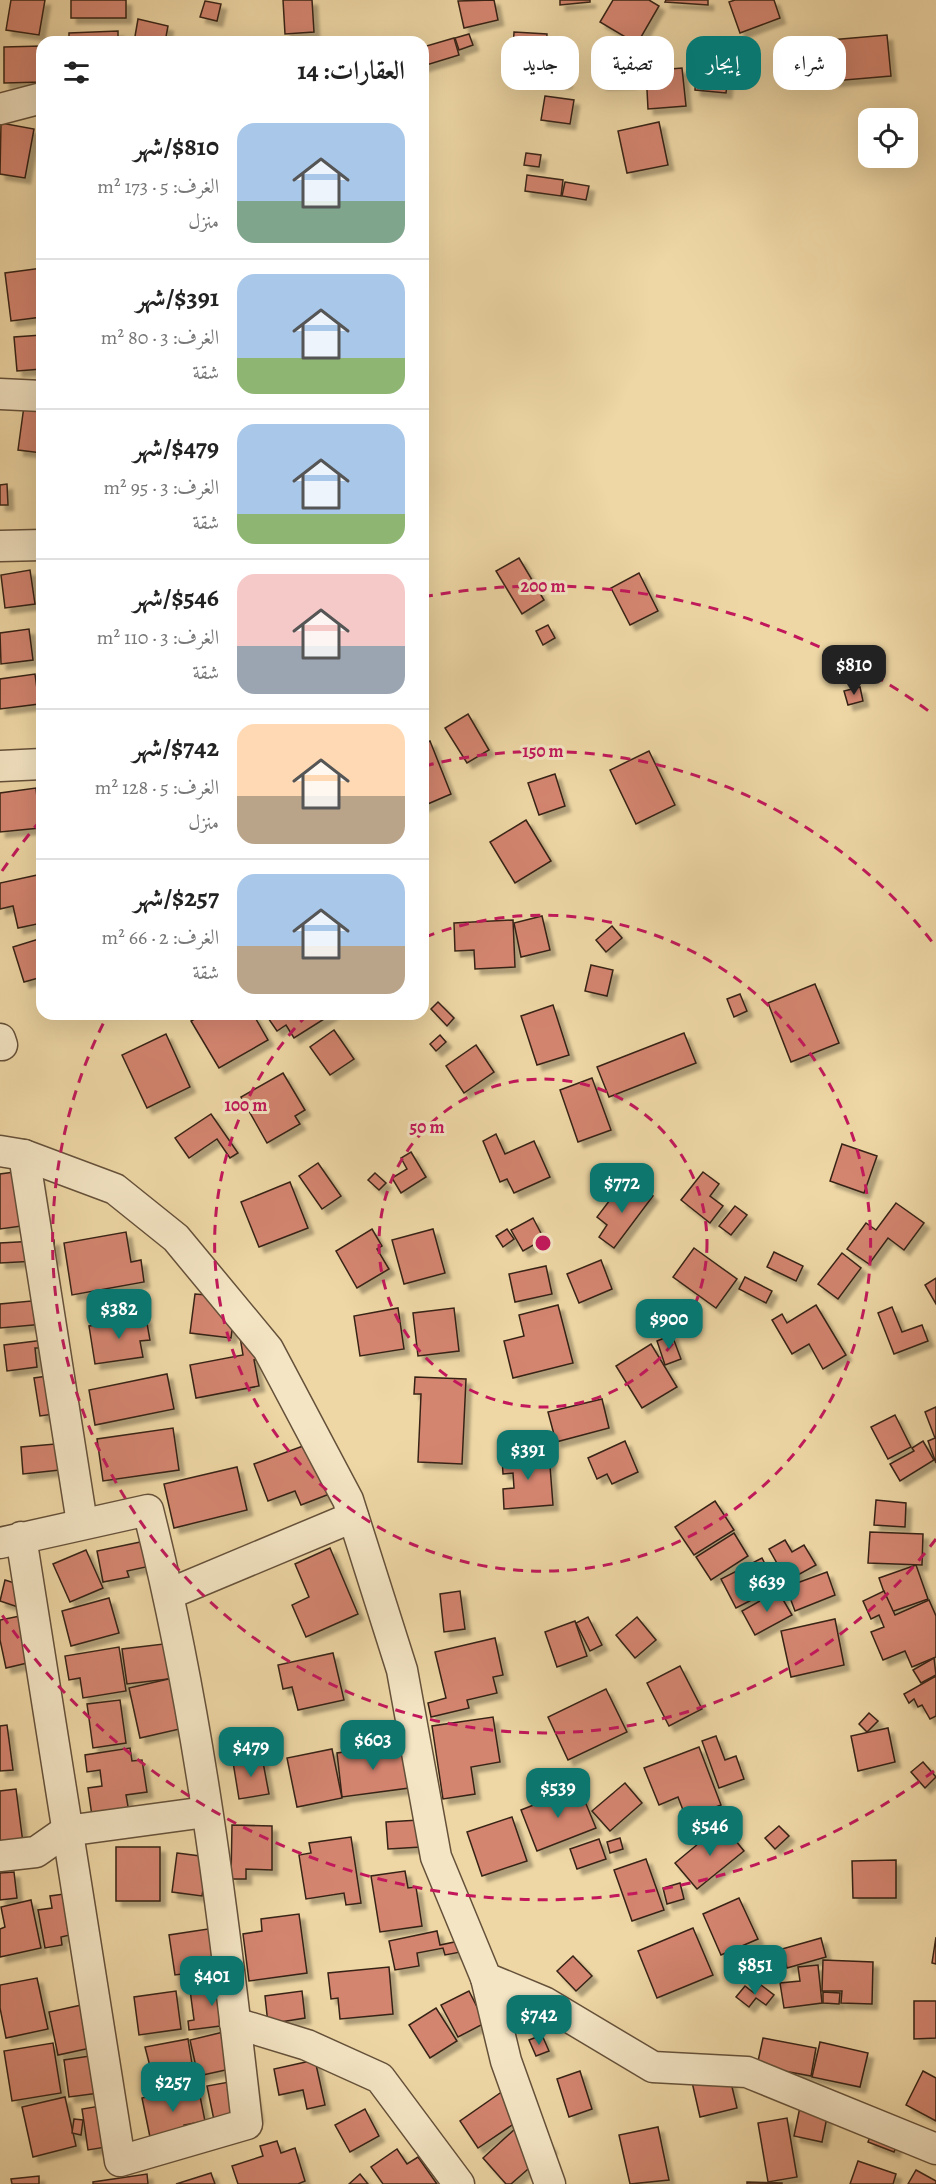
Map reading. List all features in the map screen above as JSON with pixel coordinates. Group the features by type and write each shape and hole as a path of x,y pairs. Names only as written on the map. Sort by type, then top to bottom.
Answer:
{"street":[{"path":"0,109 36,100"},
{"path":"0,394 36,396"},
{"path":"0,546 36,544"},
{"path":"0,766 36,764"},
{"path":"82,1523 12,1153 115,1189 176,1238 268,1348 348,1500 402,1670 436,1857 486,1978 506,2061 550,2184"},
{"path":"148,1510 169,1594 206,1812 247,2124 120,2161 66,1831 11,1540 82,1523 148,1510"},
{"path":"169,1594 353,1517"},
{"path":"0,1856 36,1852 66,1831 206,1812"},
{"path":"486,1978 544,2002 653,2067 747,2073 936,2150"},
{"path":"235,2023 308,2045 380,2078 459,2184"}],"building":[{"path":"11,0 45,0 39,35 6,30"},
{"path":"71,0 126,0 126,18 71,18"},
{"path":"283,0 312,0 314,32 285,34"},
{"path":"494,0 498,20 464,28 458,1"},
{"path":"560,0 590,0 590,2 560,5"},
{"path":"613,0 649,0 659,6 642,36 624,36 600,22"},
{"path":"666,0 708,0 708,5 665,2"},
{"path":"774,0 780,18 740,33 729,2"},
{"path":"205,1 221,4 217,21 200,17"},
{"path":"138,19 168,26 166,36 135,36"},
{"path":"118,31 118,36 69,36 69,33"},
{"path":"514,32 547,34 547,36 514,36"},
{"path":"469,34 473,45 459,50 455,38"},
{"path":"887,35 891,76 846,80 846,39"},
{"path":"454,38 459,55 429,64 429,45"},
{"path":"36,46 36,82 4,83 4,47"},
{"path":"682,68 686,106 648,109 647,90 674,90 674,69"},
{"path":"695,90 726,90 726,93"},
{"path":"545,96 574,100 570,124 541,120"},
{"path":"659,122 668,165 627,173 618,131"},
{"path":"1,123 34,129 25,178 0,174"},
{"path":"526,153 541,155 539,167 524,165"},
{"path":"527,175 563,180 561,196 525,191"},
{"path":"565,182 589,186 586,200 562,196"},
{"path":"36,269 36,318 11,321 5,273"},
{"path":"36,335 36,369 17,371 14,337"},
{"path":"24,406 36,407 36,452 18,450"},
{"path":"7,484 8,505 0,505 0,485"},
{"path":"519,558 544,600 522,614 496,571"},
{"path":"30,570 35,604 5,608 1,575"},
{"path":"639,573 658,611 630,625 611,588"},
{"path":"548,625 555,638 543,645 536,631"},
{"path":"29,629 33,660 1,664 0,633"},
{"path":"35,674 36,704 0,709 0,679"},
{"path":"860,687 863,701 848,705 844,691"},
{"path":"468,714 489,750 467,763 445,728"},
{"path":"429,741 451,794 429,803"},
{"path":"649,751 675,805 636,824 610,770"},
{"path":"555,774 565,806 539,815 528,783"},
{"path":"36,788 36,828 0,832 0,793"},
{"path":"526,820 551,861 515,883 490,842"},
{"path":"36,875 36,924 18,928 13,906 0,909 0,883"},
{"path":"542,916 550,950 521,957 514,923"},
{"path":"513,920 515,967 475,969 474,950 455,951 454,923"},
{"path":"612,926 622,938 606,952 596,940"},
{"path":"36,940 36,979 24,982 13,947"},
{"path":"591,965 613,970 607,996 585,991"},
{"path":"815,984 839,1043 791,1062 768,1003"},
{"path":"740,994 747,1011 734,1017 727,999"},
{"path":"438,1002 454,1018 447,1026 431,1009"},
{"path":"553,1005 569,1055 537,1065 521,1016"},
{"path":"256,1020 268,1040 219,1068 191,1021"},
{"path":"269,1020 322,1020 294,1038 286,1025 277,1031"},
{"path":"334,1030 354,1059 330,1075 310,1047"},
{"path":"684,1033 696,1063 609,1097 597,1067"},
{"path":"166,1034 190,1087 147,1108 122,1055"},
{"path":"440,1035 446,1042 436,1051 430,1044"},
{"path":"476,1045 494,1072 464,1093 446,1066"},
{"path":"283,1073 305,1110 295,1116 300,1124 267,1143 241,1097"},
{"path":"592,1078 611,1130 578,1142 560,1090"},
{"path":"211,1114 238,1153 230,1158 217,1139 189,1158 175,1138"},
{"path":"496,1134 505,1154 534,1141 550,1177 514,1193 507,1179 500,1182 483,1141"},
{"path":"842,1144 877,1156 864,1193 830,1181"},
{"path":"411,1152 426,1177 401,1193 392,1178 407,1169 401,1158"},
{"path":"318,1163 341,1196 322,1209 299,1176"},
{"path":"37,1169 43,1223 0,1229 0,1174"},
{"path":"703,1172 719,1184 710,1196 723,1206 710,1223 681,1200"},
{"path":"375,1173 386,1183 379,1190 368,1180"},
{"path":"290,1182 308,1228 259,1247 241,1202"},
{"path":"640,1186 653,1196 614,1248 599,1237 607,1225 597,1217 619,1188 632,1197"},
{"path":"896,1203 924,1223 904,1250 888,1238 869,1264 847,1249 866,1223 876,1230"},
{"path":"735,1206 747,1215 731,1235 719,1226"},
{"path":"533,1218 544,1239 523,1251 511,1230"},
{"path":"372,1229 382,1246 377,1249 389,1269 357,1288 336,1251"},
{"path":"433,1229 445,1273 404,1284 392,1240"},
{"path":"507,1229 514,1239 503,1247 496,1236"},
{"path":"126,1232 131,1262 141,1260 144,1282 72,1295 64,1243"},
{"path":"54,1240 55,1260 0,1263 0,1243"},
{"path":"694,1248 737,1279 716,1308 673,1277"},
{"path":"774,1252 803,1266 796,1281 767,1267"},
{"path":"842,1253 861,1268 838,1299 818,1284"},
{"path":"601,1260 612,1289 579,1303 567,1274"},
{"path":"546,1266 552,1294 515,1302 509,1274"},
{"path":"745,1277 772,1291 766,1303 739,1289"},
{"path":"936,1278 936,1304 925,1285"},
{"path":"195,1294 218,1296 235,1307 231,1338 190,1333"},
{"path":"42,1300 44,1324 0,1328 0,1304"},
{"path":"558,1305 573,1363 513,1378 504,1341 524,1336 519,1315"},
{"path":"816,1305 846,1355 823,1369 809,1344 792,1354 772,1320 782,1314 787,1323"},
{"path":"892,1307 902,1332 922,1325 928,1341 894,1354 878,1313"},
{"path":"398,1308 404,1349 360,1356 354,1316"},
{"path":"454,1308 459,1351 418,1356 413,1313"},
{"path":"146,1318 150,1340 140,1341 143,1357 95,1364 89,1326"},
{"path":"672,1335 681,1359 665,1365 657,1341"},
{"path":"240,1337 269,1358 254,1360 259,1386 196,1398 190,1365 243,1355"},
{"path":"52,1339 41,1348 35,1348 37,1367 7,1371 4,1345"},
{"path":"651,1344 677,1387 642,1408 616,1366"},
{"path":"61,1374 67,1412 40,1416 34,1378"},
{"path":"167,1374 174,1409 95,1425 89,1390"},
{"path":"415,1377 466,1379 462,1464 418,1462 421,1394 414,1394"},
{"path":"602,1399 609,1428 556,1442 548,1412"},
{"path":"936,1407 936,1463 928,1441 935,1438 925,1412"},
{"path":"895,1415 911,1447 888,1459 871,1427"},
{"path":"173,1428 179,1470 103,1481 97,1439"},
{"path":"625,1441 638,1472 612,1484 607,1474 597,1479 588,1458"},
{"path":"923,1441 934,1460 900,1481 890,1464 914,1451 912,1448"},
{"path":"314,1442 332,1493 301,1505 295,1491 268,1501 254,1464"},
{"path":"67,1443 69,1469 23,1474 21,1447"},
{"path":"549,1453 553,1505 504,1509 503,1489 514,1488 513,1473 503,1474 502,1457"},
{"path":"237,1467 247,1510 174,1528 164,1484"},
{"path":"876,1500 906,1503 905,1527 874,1525"},
{"path":"715,1501 734,1530 694,1555 675,1527"},
{"path":"870,1532 923,1534 922,1565 868,1563"},
{"path":"734,1533 748,1556 711,1580 696,1557"},
{"path":"150,1540 155,1565 127,1571 129,1577 103,1582 97,1551"},
{"path":"785,1540 792,1552 804,1545 816,1565 787,1581 769,1549"},
{"path":"330,1548 358,1614 306,1637 292,1605 309,1597 295,1564"},
{"path":"86,1550 103,1588 70,1602 53,1564"},
{"path":"762,1558 777,1587 736,1608 721,1579"},
{"path":"916,1565 928,1599 891,1612 879,1578"},
{"path":"827,1572 835,1595 795,1611 786,1587"},
{"path":"5,1580 27,1587 21,1608 0,1601"},
{"path":"460,1591 465,1629 444,1632 440,1594"},
{"path":"778,1591 792,1615 755,1635 742,1611"},
{"path":"884,1591 895,1615 929,1600 936,1616 936,1657 912,1667 905,1651 883,1660 871,1632 884,1627 879,1615 871,1619 863,1601"},
{"path":"109,1598 119,1633 71,1646 62,1611"},
{"path":"30,1614 40,1660 6,1668 0,1640 0,1620"},
{"path":"588,1617 602,1645 590,1651 576,1623"},
{"path":"637,1617 656,1640 635,1658 616,1635"},
{"path":"835,1619 844,1665 791,1677 781,1631"},
{"path":"575,1621 587,1656 557,1667 545,1632"},
{"path":"495,1638 503,1675 493,1677 497,1693 467,1700 469,1708 431,1717 428,1703 446,1698 435,1652"},
{"path":"172,1643 176,1678 127,1684 122,1649"},
{"path":"119,1647 126,1691 83,1698 80,1678 69,1680 65,1656"},
{"path":"333,1653 344,1700 298,1710 292,1687 283,1689 278,1665"},
{"path":"934,1658 936,1675 921,1683 913,1670"},
{"path":"680,1666 702,1709 669,1726 647,1683"},
{"path":"936,1676 936,1716 930,1719 922,1705 918,1707 914,1699 909,1703 904,1694"},
{"path":"173,1678 184,1728 140,1738 129,1688"},
{"path":"606,1689 627,1732 568,1760 548,1717"},
{"path":"120,1700 126,1743 93,1748 87,1704"},
{"path":"869,1713 878,1721 867,1732 859,1724"},
{"path":"493,1717 500,1762 471,1767 475,1794 443,1799 432,1726"},
{"path":"7,1725 13,1770 0,1771 0,1726"},
{"path":"888,1728 895,1762 858,1771 851,1736"},
{"path":"716,1736 725,1760 736,1756 744,1779 719,1788 702,1741"},
{"path":"403,1744 409,1788 342,1797 337,1753"},
{"path":"699,1747 721,1805 686,1818 678,1797 659,1805 644,1768"},
{"path":"130,1748 132,1761 142,1760 147,1792 126,1795 130,1818 93,1823 88,1788 102,1786 100,1770 87,1772 85,1755"},
{"path":"332,1749 342,1798 297,1807 287,1758"},
{"path":"262,1757 269,1794 239,1799 233,1762"},
{"path":"923,1762 936,1777 925,1788 911,1772"},
{"path":"625,1783 642,1803 610,1831 592,1811"},
{"path":"579,1787 596,1828 537,1851 521,1810"},
{"path":"16,1789 23,1843 0,1846 0,1791"},
{"path":"512,1817 527,1861 482,1876 467,1832"},
{"path":"419,1820 421,1847 388,1849 386,1822"},
{"path":"722,1824 744,1851 697,1889 675,1863"},
{"path":"232,1825 272,1826 272,1870 246,1869 246,1879 231,1879"},
{"path":"779,1826 789,1836 775,1849 765,1838"},
{"path":"351,1837 361,1903 346,1905 344,1893 306,1899 299,1855 311,1853 309,1843"},
{"path":"620,1838 623,1849 610,1853 607,1842"},
{"path":"599,1839 606,1859 577,1869 570,1849"},
{"path":"116,1847 160,1847 160,1901 116,1901"},
{"path":"177,1853 208,1857 202,1896 172,1892"},
{"path":"646,1859 664,1910 632,1921 614,1870"},
{"path":"896,1860 896,1898 853,1898 852,1861"},
{"path":"405,1871 408,1888 416,1887 422,1926 380,1932 371,1876"},
{"path":"14,1872 17,1898 0,1900 0,1873"},
{"path":"680,1883 684,1899 667,1904 663,1888"},
{"path":"71,1893 78,1933 61,1937 62,1945 45,1948 38,1910 52,1908 50,1896"},
{"path":"739,1898 758,1939 721,1955 703,1914"},
{"path":"31,1900 41,1948 0,1957 0,1929 5,1927 1,1907"},
{"path":"299,1914 307,1973 249,1981 243,1934 262,1931 261,1919"},
{"path":"221,1927 228,1973 205,1976 204,1971 175,1975 169,1935"},
{"path":"693,1928 713,1975 657,1998 638,1951"},
{"path":"437,1931 440,1945 464,1940 466,1951 445,1955 443,1948 417,1953 419,1966 395,1970 389,1941"},
{"path":"936,1937 936,1964 932,1963"},
{"path":"821,1938 826,1957 787,1968 782,1949"},
{"path":"573,1956 592,1976 576,1991 557,1971"},
{"path":"823,1960 873,1962 872,2004 841,2003 842,1991 822,1991"},
{"path":"818,1965 822,2003 784,2008 780,1983 800,1981 798,1967"},
{"path":"389,1967 393,2014 340,2019 338,1998 331,1999 328,1973"},
{"path":"37,1978 48,2029 6,2038 0,2008 0,1985"},
{"path":"231,1984 236,2024 189,2030 188,2021 194,2020 190,1990"},
{"path":"761,1985 774,1995 766,2005 756,1998 749,2007 736,1997 745,1986 754,1993"},
{"path":"176,1991 181,2029 139,2035 134,1997"},
{"path":"302,1991 305,2018 268,2024 265,1996"},
{"path":"469,1991 485,2023 458,2037 441,2005"},
{"path":"823,1992 840,1993 839,2004 823,2003"},
{"path":"100,2001 109,2044 58,2055 49,2012"},
{"path":"914,2001 936,2001 936,2038 914,2039"},
{"path":"436,2008 457,2041 430,2058 409,2025"},
{"path":"236,2029 244,2066 198,2076 190,2040"},
{"path":"542,2035 549,2051 536,2056 529,2040"},
{"path":"763,2038 816,2048 811,2076 757,2066"},
{"path":"188,2039 194,2076 154,2082 145,2047"},
{"path":"820,2042 868,2053 860,2087 812,2077"},
{"path":"53,2043 61,2093 12,2101 4,2051"},
{"path":"109,2053 114,2091 69,2097 64,2060"},
{"path":"315,2060 325,2105 307,2109 303,2090 279,2095 274,2069"},
{"path":"580,2071 592,2109 569,2117 557,2079"},
{"path":"923,2071 936,2078 936,2121 906,2105"},
{"path":"729,2074 737,2108 700,2117 692,2082"},
{"path":"251,2078 258,2116 215,2125 207,2086"},
{"path":"198,2086 205,2121 184,2125 186,2135 151,2142 142,2098"},
{"path":"503,2091 521,2119 478,2148 460,2121"},
{"path":"65,2097 76,2146 33,2157 22,2107"},
{"path":"801,2102 829,2107 822,2142 794,2136"},
{"path":"118,2103 124,2144 88,2150 82,2109"},
{"path":"365,2109 379,2136 350,2152 335,2125"},
{"path":"787,2118 797,2177 768,2182 758,2123"},
{"path":"74,2119 83,2120 81,2135 72,2133"},
{"path":"526,2119 552,2148 511,2184 506,2184 483,2158"},
{"path":"876,2121 902,2132 894,2152 868,2142"},
{"path":"658,2127 669,2180 630,2184 619,2135"},
{"path":"277,2141 281,2153 295,2148 305,2181 298,2184 238,2184 232,2166 263,2156 260,2146"},
{"path":"397,2149 407,2164 418,2157 437,2184 383,2184 371,2167"},
{"path":"858,2161 896,2174 893,2184 850,2184"},
{"path":"916,2170 936,2181 936,2184 908,2184"},
{"path":"211,2173 215,2184 176,2184"},
{"path":"147,2174 148,2184 93,2184 93,2182"},
{"path":"360,2174 368,2184 349,2184"},
{"path":"39,2176 39,2184 12,2184 11,2179"},
{"path":"747,2182 782,2183 782,2184 747,2184"}]}
